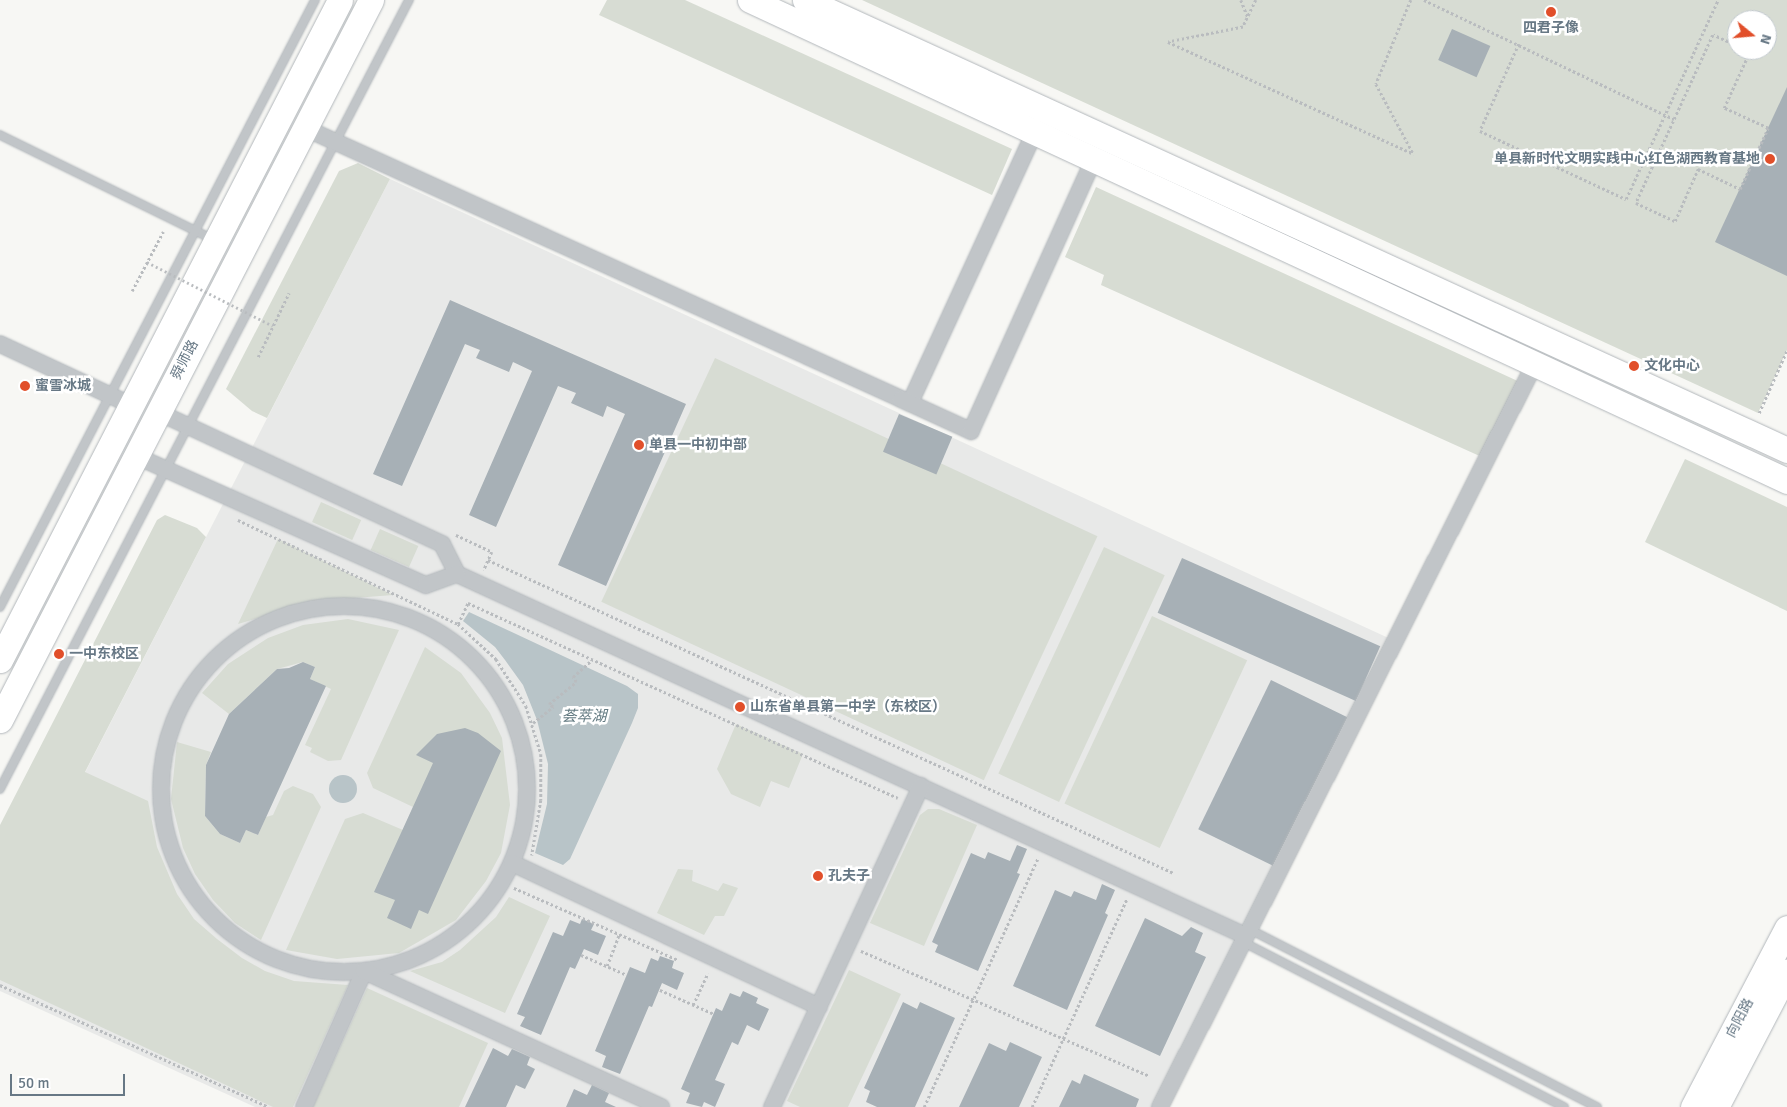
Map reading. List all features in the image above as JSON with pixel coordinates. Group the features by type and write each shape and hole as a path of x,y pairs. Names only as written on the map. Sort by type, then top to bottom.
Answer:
{"main road":[{"name":"舜师路","path":"0,660 340,0"},
{"name":"舜师路","path":"0,720 371,0"},
{"path":"750,0 1093,161 1787,481"},
{"path":"805,0 1787,450"},
{"name":"向阳路","path":"1693,1107 1787,928"},
{"name":"向阳路","path":"1716,1107 1787,971"}],"street":[{"path":"305,128 971,431 1093,161"},
{"path":"901,398 910,403 1034,133"},
{"path":"0,344 131,405"},
{"path":"1160,1107 1534,365"},
{"path":"158,412 442,544 457,574 1246,936"},
{"path":"136,456 426,585 457,574"},
{"path":"329,606 372,607 412,618 449,638 481,666 505,700 521,739 528,781 526,815 512,864 482,909 442,945 409,962 364,971 331,973 290,965 252,948 218,923 191,890 172,853 162,812 162,769 171,728 190,690 216,657 250,631 288,614 329,606"},
{"path":"772,1107 921,786"},
{"path":"512,864 819,1007"},
{"path":"304,1107 364,971"},
{"path":"364,971 661,1107"}],"lane":[{"path":"0,607 315,0"},
{"path":"0,789 408,0"},
{"path":"0,136 216,241"},
{"path":"1246,936 1564,1107"},
{"path":"1246,936 1597,1107"}],"path":[{"path":"1241,0 1248,17"},
{"path":"1256,0 1243,27 1168,42 1414,154 1376,84 1411,0"},
{"path":"1424,0 1674,119"},
{"path":"1519,44 1480,131 1626,199 1718,0"},
{"path":"1727,41 1714,35 1636,203 1675,221 1698,169 1740,188 1768,128 1724,108 1746,60"},
{"path":"132,291 163,232"},
{"path":"147,262 273,326"},
{"path":"258,357 289,293"},
{"path":"1765,416 1758,413 1787,350"},
{"path":"236,519 458,624 477,638 514,683 533,723 541,754 541,800 531,855 540,859"},
{"path":"488,560 1174,874"},
{"path":"458,624 468,603 901,799"},
{"path":"533,723 553,708 549,704 576,682 573,677 593,659"},
{"path":"924,1107 1044,843"},
{"path":"1032,1107 1134,884"},
{"path":"514,888 620,936 682,961"},
{"path":"607,966 620,936"},
{"path":"857,950 1148,1075"},
{"path":"581,955 627,975"},
{"path":"699,969 717,976"},
{"path":"693,1005 708,972"},
{"path":"0,985 269,1107"},
{"path":"660,990 714,1014"}],"shaded area":[{"path":"607,0 685,0 1012,149 992,195 599,15"},
{"path":"862,0 1787,0 1787,350 1758,413"},
{"path":"358,163 390,179 267,418 252,411 226,389 339,171"},
{"name":"山东省单县第一中学（东校区）","path":"390,179 1395,641 1159,1107 255,1107 0,991 0,938"},
{"path":"1096,187 1522,383 1484,458 1101,285 1104,275 1065,257"},
{"path":"715,358 1097,536 984,780 601,602"},
{"path":"1685,459 1787,507 1787,611 1645,542"},
{"path":"321,502 361,520 352,540 312,522"},
{"path":"165,515 197,528 206,537 85,772 148,801 157,847 177,894 194,919 217,939 242,958 265,971 294,981 348,985 293,1107 273,1107 0,980 0,825 157,520"},
{"path":"380,529 418,546 409,567 371,550"},
{"path":"278,539 393,595 316,601 238,624"},
{"path":"1104,547 1165,575 1059,802 998,774"},
{"path":"1152,616 1247,660 1160,848 1065,804"},
{"path":"348,619 399,630 341,760 328,761 310,752 312,748 305,745 331,689 310,679 315,667 303,662 277,669 229,714 202,693 228,664 268,638 303,625"},
{"path":"425,647 461,673 490,713 502,738 510,805 501,853 486,881 456,920 399,953 337,959 286,950 345,819 363,813 403,830 413,807 373,788 367,773"},
{"path":"736,724 803,754 789,788 771,781 760,807 731,794 717,769"},
{"path":"177,742 211,752 206,765 205,816 220,834 240,843 246,830 258,835 266,817 273,815 284,791 293,786 313,794 321,807 261,940 235,923 213,900 195,874 183,848 171,799"},
{"path":"928,809 939,809 977,825 924,946 870,923 920,815"},
{"path":"678,869 693,870 692,881 718,891 723,883 738,888 724,916 715,916 704,935 657,913"},
{"path":"509,897 550,916 505,1013 410,971 442,962 460,950 496,917"},
{"path":"849,970 901,994 848,1107 800,1107 787,1101"},
{"path":"367,988 488,1043 459,1107 313,1107"}],"water":[{"name":"荟萃湖","path":"469,612 627,686 638,694 638,708 632,723 570,859 563,865 535,853 547,804 548,764 537,720 523,685 505,660 495,647 463,621"},
{"path":"343,775 353,779 357,789 353,799 343,803 333,799 329,789 333,779"}],"building":[{"path":"1452,29 1490,46 1477,77 1438,60"},
{"name":"单县新时代文明实践中心红色湖西教育基地","path":"1787,87 1787,276 1715,242"},
{"name":"单县一中初中部","path":"450,300 686,404 606,586 558,565 625,414 607,406 603,417 571,403 576,393 558,386 496,527 469,515 532,371 513,362 509,372 476,358 480,350 465,344 402,486 373,474"},
{"path":"899,414 952,437 936,474 883,452"},
{"path":"1182,558 1380,646 1356,701 1158,613"},
{"path":"303,662 315,667 310,679 326,686 258,835 246,830 240,843 220,834 205,816 206,765 229,714 277,669 289,668"},
{"path":"1271,680 1347,717 1275,866 1198,829"},
{"path":"465,728 478,733 501,751 428,914 419,910 411,929 387,918 395,900 374,892 433,763 416,755 437,734"},
{"path":"1017,845 1027,849 1017,873 1020,874 978,971 935,952 938,945 932,942 971,853 985,859 988,852 1010,861"},
{"path":"1102,884 1115,890 1105,913 1108,915 1067,1010 1013,986 1055,890 1071,897 1074,891 1096,900"},
{"path":"1145,918 1182,936 1191,927 1203,933 1195,952 1206,957 1160,1056 1095,1026"},
{"path":"582,919 594,924 591,930 606,936 598,955 584,949 575,969 570,967 541,1035 520,1026 525,1017 517,1014 553,932 563,936 570,920 580,924"},
{"path":"660,956 674,961 672,968 684,973 677,990 662,983 652,1007 649,1006 620,1074 602,1067 606,1056 595,1051 630,967 645,973 651,958 658,961"},
{"path":"743,991 758,998 756,1003 769,1009 759,1031 747,1025 738,1045 732,1042 715,1080 725,1084 715,1107 704,1102 702,1107 686,1103 690,1093 681,1089 716,1008 722,1011 730,993 740,997"},
{"path":"903,1002 917,1009 920,1002 955,1018 915,1107 877,1107 866,1102 870,1091 864,1088"},
{"path":"1010,1042 1042,1057 1019,1107 959,1107 989,1043 1006,1051"},
{"path":"493,1048 508,1056 512,1049 530,1057 527,1065 535,1069 525,1089 516,1085 506,1107 465,1107"},
{"path":"1084,1074 1139,1099 1136,1107 1059,1107 1072,1080 1080,1084"},
{"path":"592,1085 609,1093 605,1102 616,1107 566,1107 574,1089 587,1095"}],"place":[{"name":"四君子像","path":"1551,12"},
{"name":"单县新时代文明实践中心红色湖西教育基地","path":"1770,159"},
{"name":"文化中心","path":"1634,366"},
{"name":"蜜雪冰城","path":"25,386"},
{"name":"单县一中初中部","path":"639,445"},
{"name":"一中东校区","path":"59,654"},
{"name":"山东省单县第一中学（东校区）","path":"740,707"},
{"name":"孔夫子","path":"818,876"}]}
